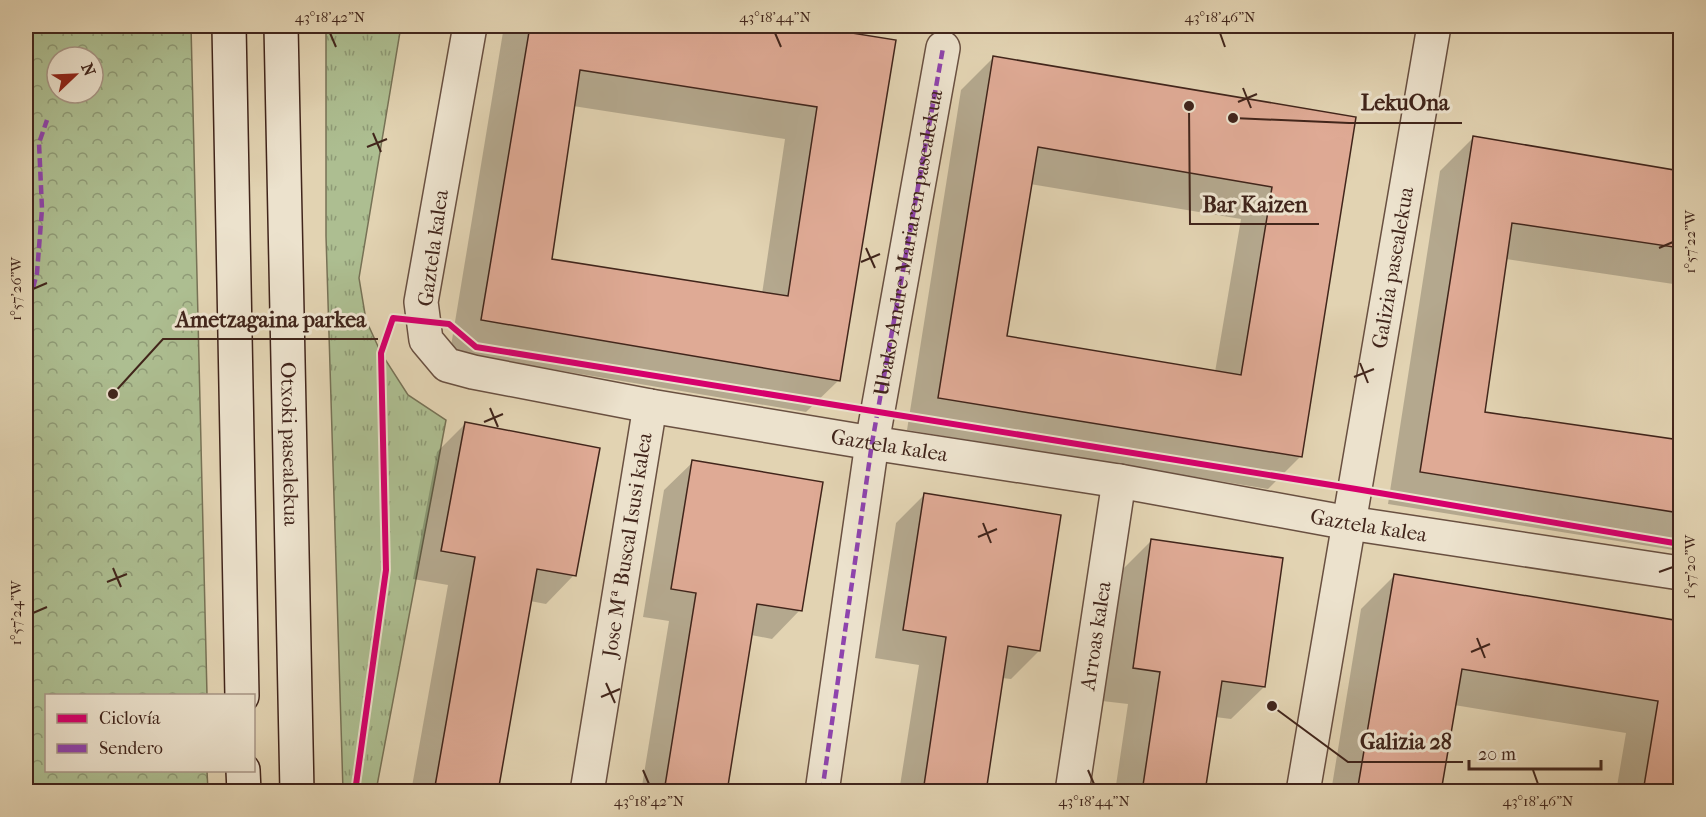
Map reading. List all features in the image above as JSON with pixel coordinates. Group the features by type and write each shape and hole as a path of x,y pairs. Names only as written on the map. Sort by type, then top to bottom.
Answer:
{"street":[{"path":"229,26 242,694"},
{"name":"Otxoki pasealekua","path":"281,26 297,792"},
{"name":"Gaztela kalea","path":"470,26 421,302 426,340 447,365 650,406 1119,481 1349,523 1680,573"},
{"name":"Galizia pasealekua","path":"1302,792 1434,26"},
{"name":"Ubako Andre Mariaren pasealekua","path":"822,792 872,443 943,48"},
{"name":"Jose Mª Buscal Isusi kalea","path":"587,792 650,406"},
{"name":"Arroas kalea","path":"1072,792 1119,481"},
{"path":"243,772 244,792"}],"green space":[{"path":"26,26 191,26 207,694 45,694 45,772 207,772 208,791 26,791"},
{"path":"326,26 401,26 359,278 366,320 381,353 408,395 446,420 376,791 343,791 326,236"}],"building":[{"path":"530,26 808,26 896,40 840,381 481,320","holes":["580,70 817,107 788,296 552,259"]},
{"path":"993,56 1356,117 1302,457 938,398","holes":["1038,147 1272,187 1241,375 1007,336"]},
{"path":"1473,136 1680,171 1680,248 1512,223 1485,412 1680,440 1680,513 1420,472"},
{"path":"465,422 600,448 576,576 537,569 498,792 434,792 475,557 441,551"},
{"path":"692,460 823,482 802,611 757,604 727,792 664,792 696,593 671,589"},
{"path":"924,493 1061,515 1040,651 1008,646 986,792 923,792 946,637 903,630"},
{"path":"1151,539 1283,558 1265,687 1222,681 1205,792 1142,792 1160,672 1133,668"},
{"path":"1394,574 1680,621 1680,792 1643,792 1658,701 1462,669 1441,792 1357,792"}],"marked path":[{"path":"822,792 872,443 943,48"},
{"path":"26,314 37,273 42,209 39,143 47,120"}],"cycle path":[{"path":"355,792 386,570 381,353 393,318 449,324 476,347 1356,489 1680,544"}],"place":[{"name":"Bar Kaizen","path":"1189,106"},
{"name":"LekuOna","path":"1233,118"},
{"name":"Ametzagaina parkea","path":"113,394"},
{"name":"Galizia 28","path":"1272,706"}]}
